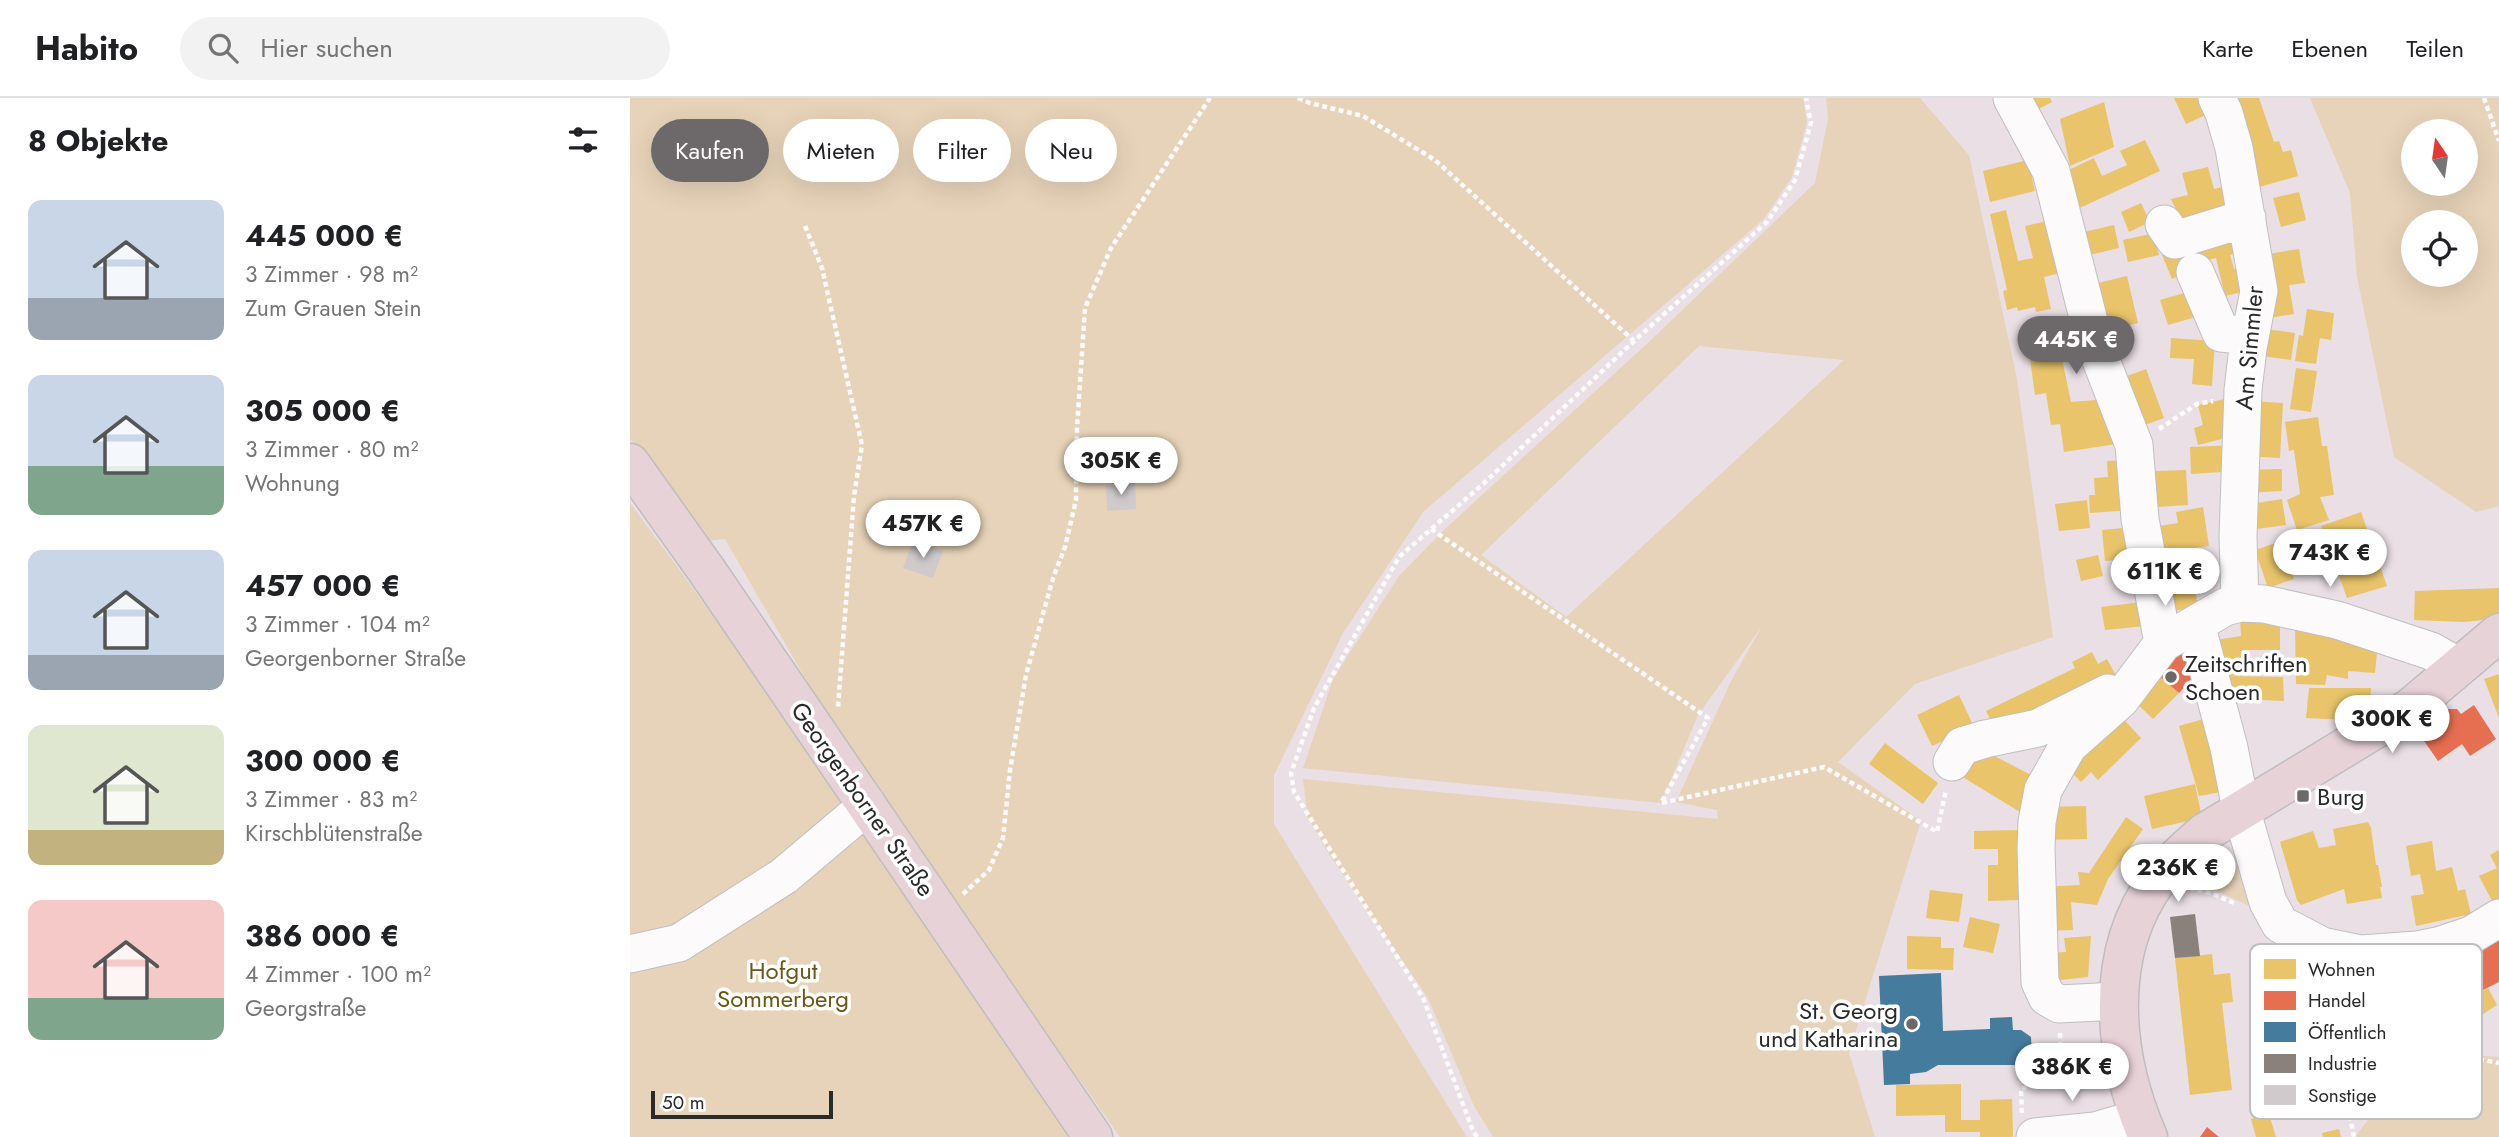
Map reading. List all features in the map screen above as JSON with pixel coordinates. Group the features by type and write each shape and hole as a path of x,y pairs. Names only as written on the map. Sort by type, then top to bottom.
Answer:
{"main road":[{"name":"Georgenborner Straße","path":"630,463 707,571 1093,1137"},
{"path":"2144,1128 2121,1053 2118,1001 2128,943 2157,881 2178,856 2204,833 2410,708 2499,633"}],"street":[{"path":"2012,98 2051,171 2095,345 2134,445 2140,519 2163,643"},
{"name":"Am Simmler","path":"2217,98 2234,148 2259,291 2243,390 2238,537 2240,603"},
{"path":"2164,223 2175,240 2248,218"},
{"path":"2195,272 2221,333 2250,336"},
{"path":"2118,1001 2059,1004 2047,997 2040,982 2037,822 2043,790 2068,746 2120,700 2163,643 2225,607 2240,603 2264,604 2337,620 2431,651 2459,667"},
{"path":"2196,624 2229,748 2241,809 2268,902 2280,924 2318,944"},
{"path":"1952,762 1962,746 2038,728 2132,684"},
{"path":"630,954 678,943 784,876 855,816 866,803"},
{"path":"2446,944 2471,935 2499,918"},
{"path":"2029,1130 2095,1131 2144,1128"}],"path":[{"path":"938,909 967,891 989,870 1003,838 1010,770 1026,675 1053,578 1065,547 1076,500 1077,428 1085,308 1111,248 1210,98"},
{"path":"1298,98 1363,116 1435,160 1634,341"},
{"path":"1477,1137 1423,998 1294,792 1291,773 1314,708 1399,557 1483,484 1634,341 1767,222 1795,180 1811,123 1806,98"},
{"path":"2484,98 2499,141"},
{"path":"804,226 822,268 862,445 853,496 839,704 825,744"},
{"path":"2134,445 2197,404 2243,390"},
{"path":"1431,529 1708,718 1661,803 1824,766 1937,832 1952,762"},
{"path":"2157,881 2211,893 2280,924"},
{"path":"2029,1130 2021,1089 2061,1073 2059,1004"},
{"path":"2350,1119 2354,1137"}],"green space":[{"path":"630,98 1803,98 1807,122 1792,177 1764,219 1423,512 1343,633 1274,775 1274,824 1467,1137 1120,1137 965,918 824,711 725,539 705,541 630,439"},
{"path":"1826,98 1920,98 1969,155 2017,379 2053,637 1915,684 1838,762 1921,821 1849,1053 1875,1137 1493,1137 1474,1106 1428,998 1332,859 1308,818 1303,779 1718,819 1717,810 1676,802 1731,681 1762,626 1698,715 1661,803 1303,768 1333,679 1399,576 1445,529 1650,341 1815,183 1828,119","holes":["1699,346 1844,360 1566,617 1481,555"]},
{"path":"2310,98 2499,98 2499,506 2476,512 2394,457 2357,277 2350,193"},
{"name":"Hofgut Sommerberg","path":"630,503 799,738 1069,1137 630,1137"},
{"path":"2218,849 2233,857 2238,864 2256,909 2212,889 2182,882 2210,852"},
{"path":"2482,1056 2499,1057 2499,1137 2355,1137 2369,1119 2482,1119"}],"building: Wohnen":[{"path":"2025,98 2050,98 2052,102 2033,112"},
{"path":"2174,98 2205,98 2212,112 2186,124"},
{"path":"2229,98 2259,98 2274,142 2279,141 2283,152 2291,150 2298,176 2256,188"},
{"path":"2104,102 2114,147 2070,166 2060,119"},
{"path":"2145,140 2160,171 2073,211 2060,174 2094,158 2102,176 2127,165 2120,151"},
{"path":"2028,160 2035,191 1990,202 1983,171"},
{"path":"2208,167 2214,189 2234,184 2239,206 2181,220 2171,199 2188,195 2182,173"},
{"path":"2299,192 2306,220 2281,227 2273,198"},
{"path":"2141,203 2150,222 2129,232 2121,212"},
{"path":"2006,210 2018,261 2033,258 2025,226 2047,221 2060,273 2044,277 2051,309 2036,312 2035,307 2018,311 2017,307 2007,310 2003,291 2007,290 1990,214"},
{"path":"2114,225 2119,248 2077,258 2071,235"},
{"path":"2237,227 2243,252 2230,255 2234,269 2244,267 2250,290 2225,296 2216,258 2200,262 2196,246"},
{"path":"2154,233 2159,255 2128,262 2123,240"},
{"path":"2181,247 2191,271 2172,279 2162,255"},
{"path":"2299,249 2305,283 2289,285 2294,314 2268,318 2262,255"},
{"path":"2127,276 2138,323 2100,332 2086,286"},
{"path":"2191,291 2199,316 2168,325 2160,300"},
{"path":"2307,309 2334,313 2331,340 2320,338 2316,364 2295,361 2299,335 2303,336"},
{"path":"2258,328 2295,333 2291,360 2254,355"},
{"path":"2171,338 2215,341 2212,386 2192,384 2194,359 2170,358"},
{"path":"2061,354 2071,402 2108,399 2123,443 2064,452 2060,424 2051,425 2046,393 2035,395 2030,359"},
{"path":"2296,368 2317,371 2311,412 2290,409"},
{"path":"2146,369 2164,418 2134,429 2116,380"},
{"path":"2229,398 2234,436 2198,445 2194,428 2203,425 2198,405"},
{"path":"2249,401 2283,403 2280,458 2246,456"},
{"path":"2318,417 2322,446 2327,446 2334,495 2320,497 2329,520 2297,530 2287,500 2300,494 2294,450 2289,451 2285,422"},
{"path":"2236,445 2237,471 2191,474 2190,447"},
{"path":"2129,460 2132,510 2090,513 2089,495 2095,495 2094,478 2108,477 2107,461"},
{"path":"2282,469 2282,491 2246,493 2245,470"},
{"path":"2186,470 2188,505 2157,507 2155,471"},
{"path":"2282,499 2286,525 2249,530 2245,505"},
{"path":"2087,500 2090,528 2059,531 2055,504"},
{"path":"2203,507 2209,546 2188,549 2198,607 2167,612 2153,527 2178,523 2176,512"},
{"path":"2361,512 2387,586 2347,598 2321,526"},
{"path":"2134,527 2137,558 2105,561 2102,530"},
{"path":"2317,529 2323,545 2287,557 2294,579 2268,588 2255,550"},
{"path":"2098,555 2103,576 2081,581 2076,560"},
{"path":"2499,588 2499,618 2464,622 2414,620 2415,591"},
{"path":"2142,602 2146,626 2105,630 2101,607"},
{"path":"2240,620 2280,622 2280,650 2242,650 2244,675 2228,676 2283,677 2284,701 2224,698 2215,640 2241,636"},
{"path":"2295,627 2378,642 2375,673 2348,671 2348,679 2327,675 2325,685 2296,684"},
{"path":"2092,652 2098,664 2107,659 2116,676 1995,729 1986,711 2075,668 2072,662"},
{"path":"2499,674 2499,718 2484,679"},
{"path":"2158,675 2179,693 2153,719 2132,699"},
{"path":"2309,688 2371,688 2369,721 2306,718"},
{"path":"1959,695 1974,727 1932,746 1917,715"},
{"path":"2117,712 2141,738 2098,780 2091,772 2081,782 2063,764"},
{"path":"2207,718 2226,791 2199,796 2179,726"},
{"path":"1885,743 1938,783 1923,804 1869,764"},
{"path":"1981,749 2031,775 2020,812 1961,776"},
{"path":"2195,784 2202,818 2152,829 2144,796"},
{"path":"2086,806 2087,839 2043,840 2042,807"},
{"path":"2126,817 2143,829 2108,879 2097,905 2071,902 2073,930 2045,931 2043,887 2080,885 2078,872 2089,873"},
{"path":"2368,822 2382,898 2347,904 2344,889 2301,905 2297,900 2280,842 2313,831 2319,848 2336,845 2333,829"},
{"path":"2019,830 2020,900 1988,901 1988,865 1998,865 1998,849 1974,849 1974,831"},
{"path":"2432,841 2436,871 2452,867 2458,891 2465,889 2471,914 2416,926 2411,896 2424,894 2420,874 2411,876 2406,846"},
{"path":"2499,850 2499,900 2493,903 2479,876 2497,868 2490,855"},
{"path":"1930,890 1963,894 1959,922 1926,918"},
{"path":"1970,917 2000,924 1993,953 1963,947"},
{"path":"1907,936 1941,937 1941,948 1954,948 1953,970 1907,969"},
{"path":"2091,936 2088,977 2051,981 2047,953 2066,952 2064,938"},
{"path":"2212,954 2214,975 2230,973 2233,1002 2222,1003 2232,1090 2190,1095 2175,958"},
{"path":"2488,988 2497,1005 2482,1015 2482,991"},
{"path":"1961,1084 1961,1120 1980,1120 1980,1100 2012,1099 2013,1137 1980,1137 1980,1132 1945,1132 1945,1115 1896,1116 1896,1085"},
{"path":"2251,1119 2271,1119 2276,1137 2256,1137"},
{"path":"2339,1129 2341,1137 2323,1137 2322,1133"}],"building: Handel":[{"path":"2179,652 2200,670 2179,693 2158,675"},
{"path":"2474,705 2496,739 2470,756 2462,744 2438,761 2420,735 2446,718 2447,709 2457,709 2461,714"},
{"path":"2499,930 2499,982 2482,990 2482,944 2474,942"},
{"path":"2207,1127 2219,1137 2200,1137"}],"building: Öffentlich":[{"name":"St. Georg und Katharina","path":"1941,973 1943,1031 1990,1029 1990,1018 2012,1017 2013,1030 2021,1030 2031,1037 2032,1057 2021,1065 1938,1065 1926,1072 1910,1074 1910,1084 1884,1085 1879,976"}],"building: Industrie":[{"path":"2195,914 2200,956 2175,958 2170,917"}],"building: Sonstige":[{"path":"1135,483 1136,509 1107,511 1106,485"},
{"path":"913,541 943,551 933,578 903,568"}],"place":[{"name":"Zeitschriften Schoen","path":"2171,677"},
{"name":"Burg","path":"2303,796"},
{"name":"St. Georg und Katharina","path":"1912,1024"}]}
